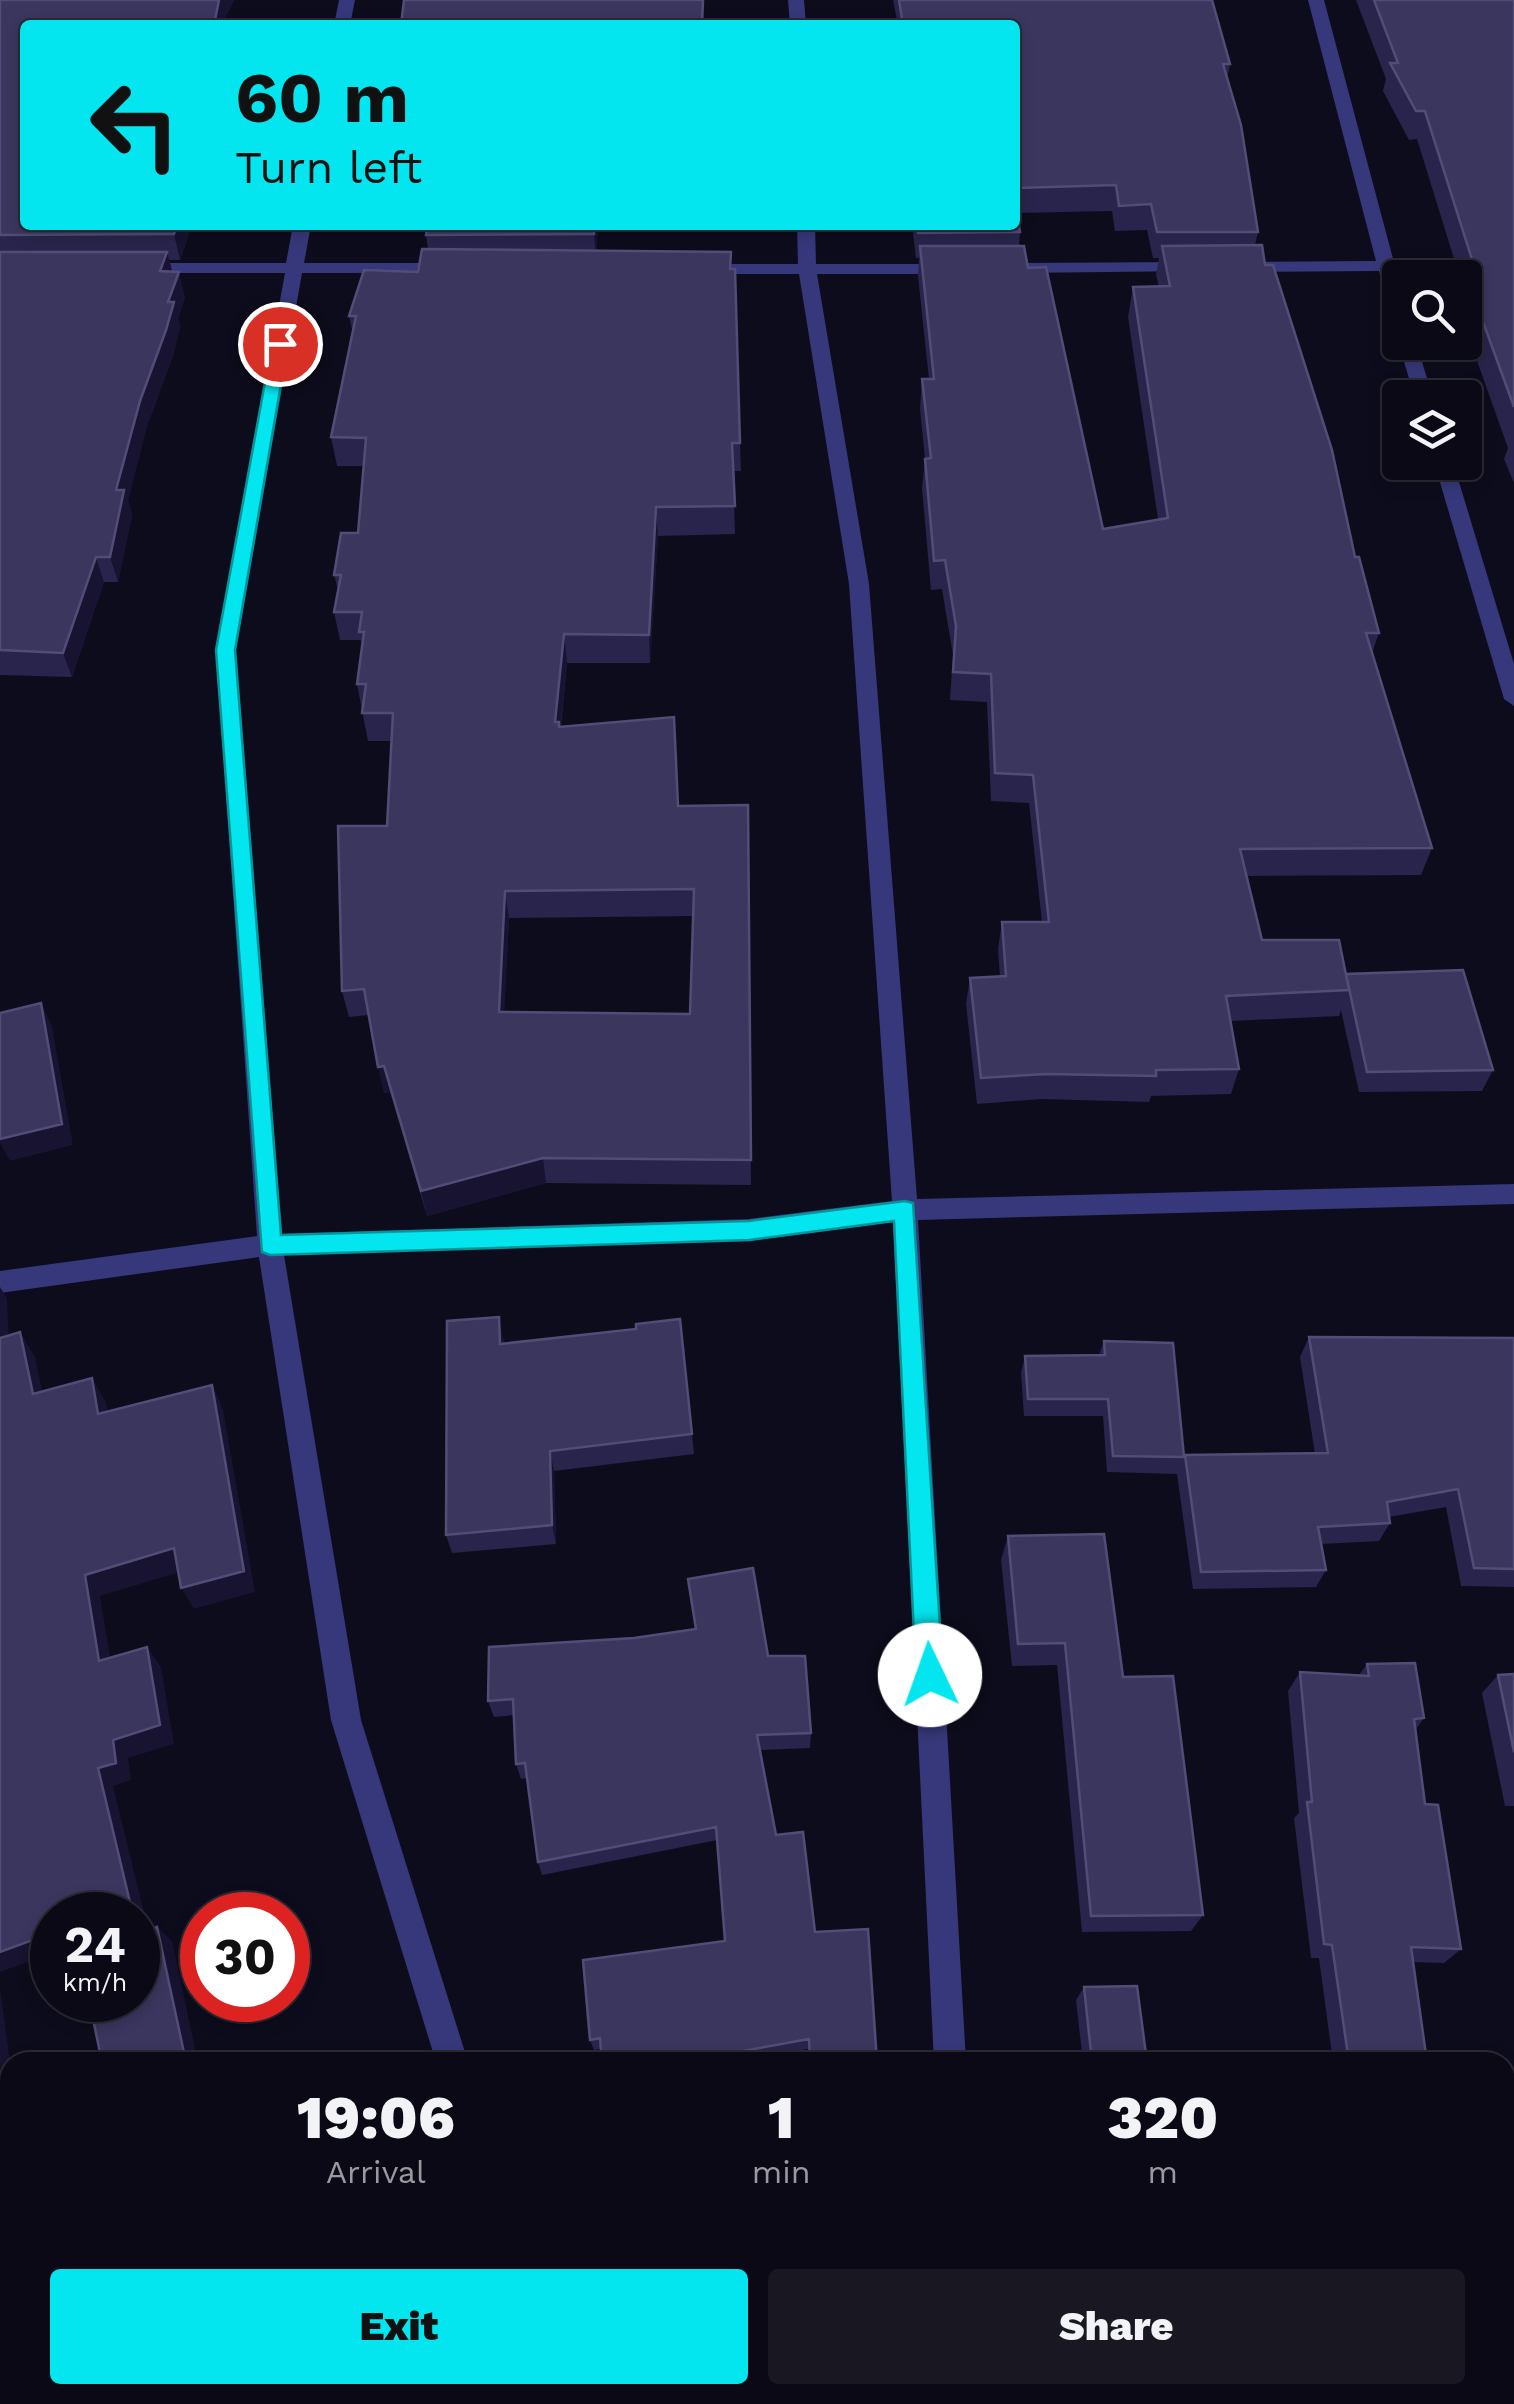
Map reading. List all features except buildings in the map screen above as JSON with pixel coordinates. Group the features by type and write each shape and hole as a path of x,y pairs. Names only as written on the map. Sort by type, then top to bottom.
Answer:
{"street":[{"path":"1316,0 1382,260"},
{"path":"301,230 226,650 270,1245 346,1720 449,2052"},
{"path":"806,230 807,270 860,584 905,1210 949,2052"},
{"path":"1225,267 1382,266"},
{"path":"986,268 1205,267"},
{"path":"118,268 471,268"},
{"path":"688,269 966,268"},
{"path":"1448,480 1514,699"},
{"path":"0,1282 270,1245 749,1230 905,1210 1514,1194"}],"route":[{"path":"280,344 226,650 270,1245 749,1230 905,1210 930,1675"}]}
